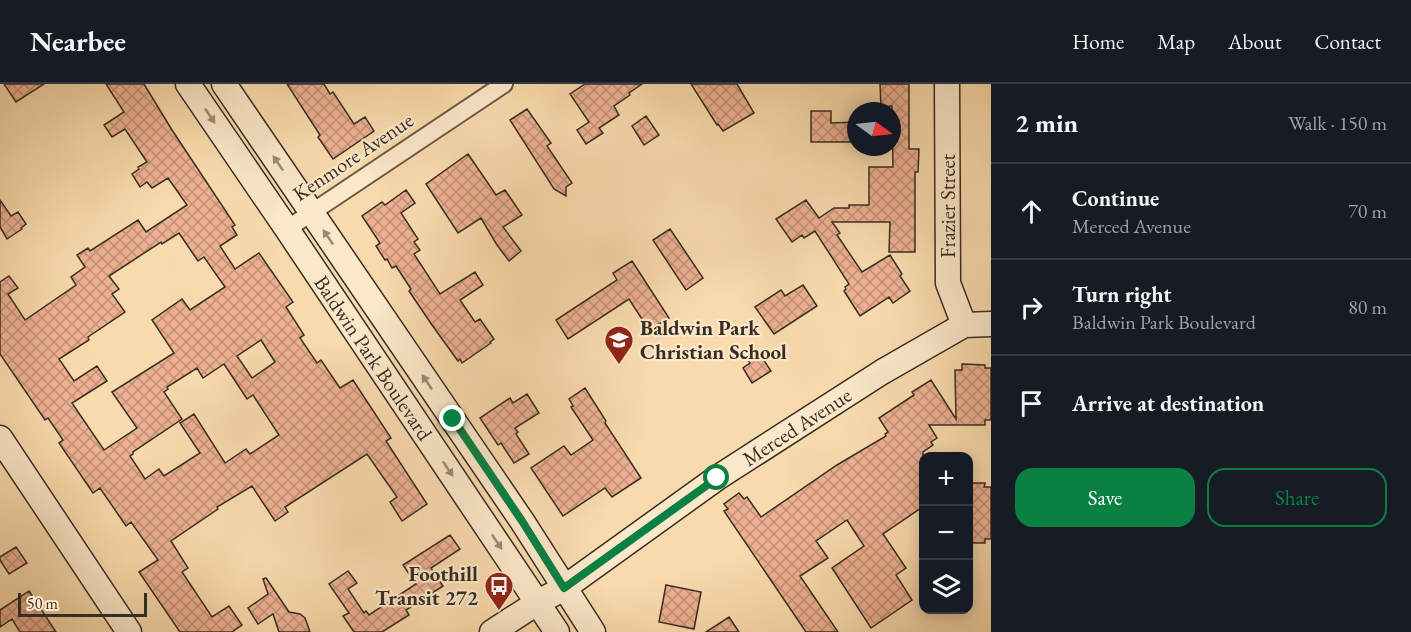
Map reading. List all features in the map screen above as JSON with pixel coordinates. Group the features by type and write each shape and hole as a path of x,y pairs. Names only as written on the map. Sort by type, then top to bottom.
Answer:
{"main road":[{"name":"Baldwin Park Boulevard","path":"188,84 557,632"},
{"name":"Baldwin Park Boulevard","path":"224,84 522,521 593,632"},
{"name":"Frazier Street","path":"947,84 948,284 964,325"},
{"name":"Merced Avenue","path":"492,632 564,588 717,478 882,372 964,325 991,324"},
{"path":"0,438 129,632"}],"street":[{"name":"Kenmore Avenue","path":"286,229 504,84"}],"building":[{"path":"4,84 44,84 16,102"},
{"path":"106,84 144,84 235,225 232,227 237,235 220,246 235,269 259,253 293,302 286,307 304,335 300,338 317,363 321,360 340,388 353,380 391,438 386,441 427,504 402,521 390,502 397,497 367,454 285,507 288,512 275,521 252,486 217,507 218,509 171,541 188,568 182,572 212,617 229,606 242,625 232,632 180,632 139,572 158,560 131,522 126,526 100,488 93,493 59,443 63,440 48,418 45,420 0,354 0,282 9,276 18,288 8,294 25,320 76,285 71,277 85,267 77,255 88,248 90,251 138,220 146,232 187,205 168,178 152,188 147,182 140,187 132,174 147,162 125,129 112,137 104,125 124,112","holes":["179,233 198,261 204,257 225,287 190,310 182,299 152,320 174,353 112,392 137,428 104,450 72,403 107,381 97,366 74,381 59,359 89,340 88,337 125,312 112,294 119,289 109,276","261,340 275,362 252,378 237,356","224,364 247,399 253,395 279,435 250,454 246,449 225,463 194,414 180,423 200,453 164,476 159,469 145,479 130,456 182,419 164,392 168,389 167,387 197,368 203,378"]},
{"path":"287,84 324,84 330,94 333,92 354,124 365,117 374,131 333,159"},
{"path":"585,84 642,84 614,106 619,115 599,128 603,133 586,144 577,130 589,122 570,94"},
{"path":"691,84 737,84 754,113 723,131"},
{"path":"880,84 909,84 909,149 919,149 918,172 915,172 915,252 889,252 890,222 832,222 840,233 837,235 862,272 890,255 910,291 893,303 889,297 860,316 844,291 849,284 815,231 804,238 802,235 792,242 776,219 806,200 819,218 834,208 869,205 869,167 893,167 893,156 901,156 901,102 881,102"},
{"path":"527,109 551,143 547,146 572,183 566,187 566,196 554,189 510,120"},
{"path":"811,111 831,111 831,123 847,122 847,142 811,142"},
{"path":"646,116 659,135 644,145 632,126"},
{"path":"468,154 496,195 505,190 522,215 503,227 521,251 509,261 481,218 458,233 426,184"},
{"path":"406,190 415,203 401,213 418,239 414,242 420,250 414,254 440,294 475,272 483,285 460,300 475,322 480,319 494,339 462,363 460,359 458,361 432,325 409,291 411,289 396,266 392,268 387,259 385,260 376,246 380,243 362,216 382,202 385,205"},
{"path":"0,200 11,216 18,212 26,224 7,239 0,227"},
{"path":"670,229 703,278 686,290 653,240"},
{"path":"632,261 669,318 649,330 629,299 568,339 556,320 617,280 613,273"},
{"path":"803,285 817,306 774,334 755,307 781,290 785,296"},
{"path":"759,353 771,371 752,383 743,368 750,363 748,360"},
{"path":"962,364 985,365 985,368 991,368 991,420 985,420 985,425 929,425 937,438 931,442 933,445 919,452 919,509 883,534 906,568 896,575 912,600 871,628 832,568 864,546 847,520 816,541 828,558 800,576 838,632 806,632 724,511 728,509 724,504 739,493 744,499 747,497 761,517 837,465 886,436 888,432 879,418 914,395 912,392 931,380 956,419 955,370 962,370"},
{"path":"585,388 641,478 612,497 605,488 563,516 531,468 564,446 571,455 593,440 571,407 573,406 569,399"},
{"path":"527,394 539,413 515,428 518,432 516,434 529,454 514,463 501,443 498,445 480,418 510,398 513,403"},
{"path":"973,483 985,483 984,487 991,487 991,539 985,539 985,543 973,543"},
{"path":"450,535 460,549 431,568 443,586 406,610 409,615 382,632 354,632 343,616 349,613 329,584 348,571 357,583 348,589 364,613 366,611 369,615 416,584 403,565"},
{"path":"16,547 27,563 9,574 0,557"},
{"path":"266,578 289,612 300,614 305,618 310,632 279,632 273,614 258,624 248,608 268,594 263,579"},
{"path":"666,585 701,592 694,629 659,622"},
{"path":"29,591 56,632 20,632 12,619 0,627 0,610"},
{"path":"729,617 739,632 706,632"}],"place":[{"name":"Baldwin Park Christian School","path":"619,366"},
{"name":"Foothill Transit 272","path":"499,612"}],"route":[{"path":"453,419 564,588 717,478"}]}
